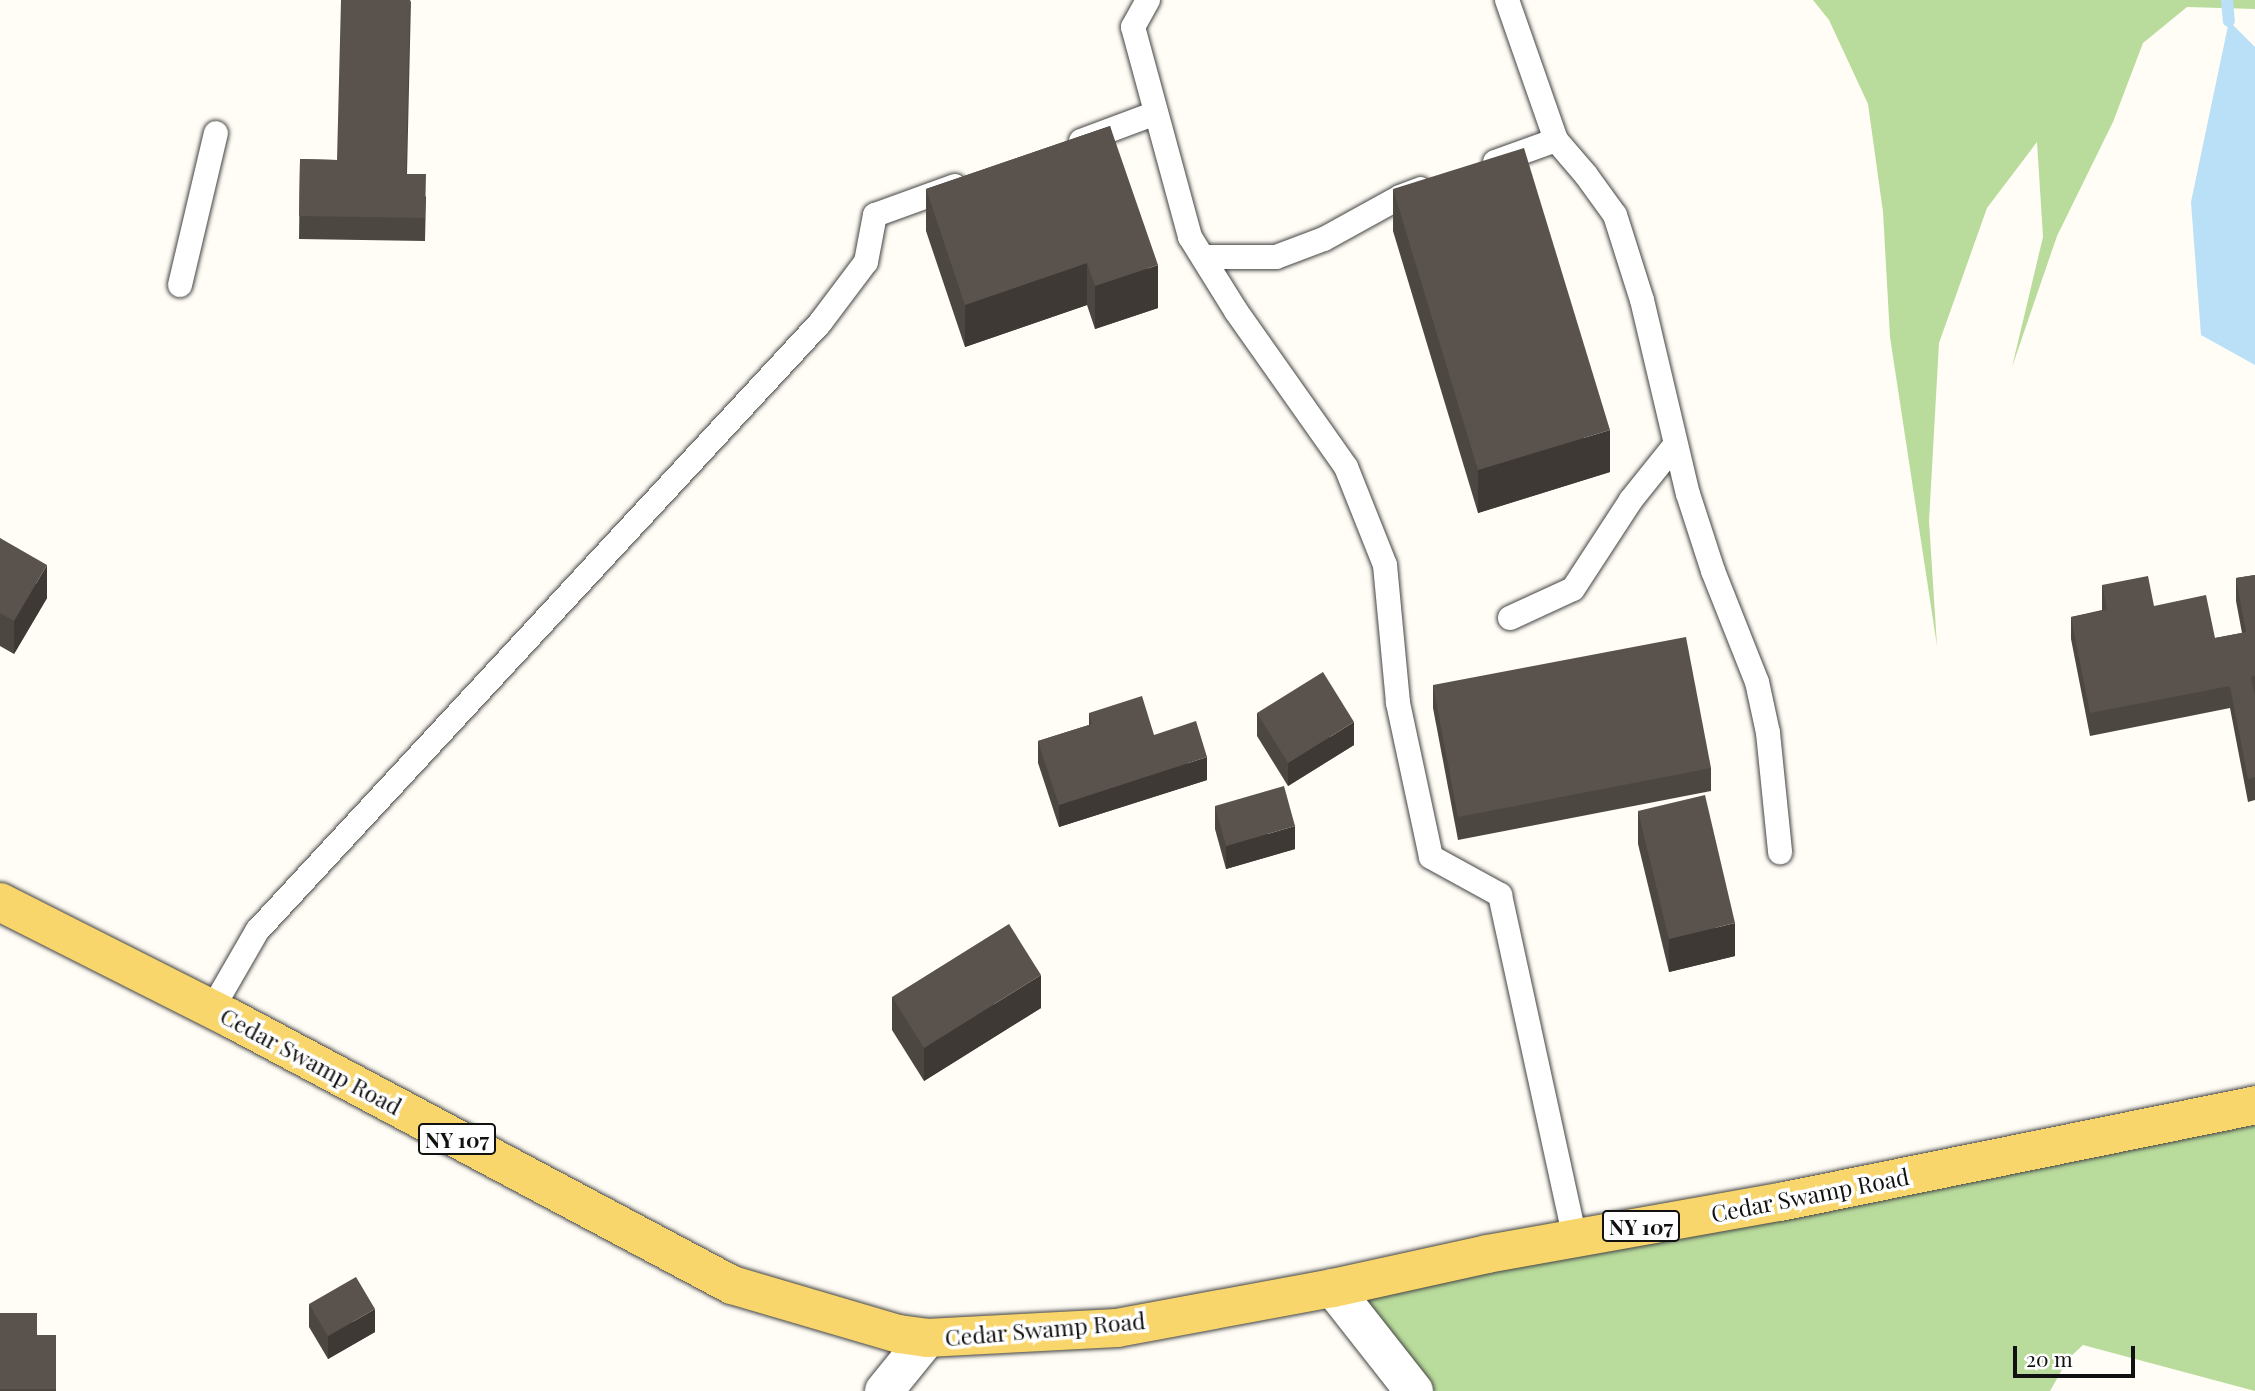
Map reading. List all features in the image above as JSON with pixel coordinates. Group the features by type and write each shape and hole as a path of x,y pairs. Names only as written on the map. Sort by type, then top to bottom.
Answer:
{"main road":[{"name":"Cedar Swamp Road","path":"0,902 212,1009 732,1285 900,1334 927,1338 1117,1328 1333,1289 1488,1254 1780,1202 2255,1105"}],"street":[{"path":"1333,1289 1414,1391"},
{"path":"884,1391 927,1338"}],"lane":[{"path":"1148,0 1133,27 1190,237 1236,311 1346,467 1366,510 1385,565 1398,702 1431,857 1500,895 1575,1238"},
{"path":"1507,0 1556,140 1615,215 1642,300 1675,445 1713,571 1757,682 1768,733 1780,852"},
{"path":"1054,150 1156,113"},
{"path":"180,285 216,133"},
{"path":"1478,169 1556,140"},
{"path":"212,1009 257,931 820,323 866,262 875,215 977,178"},
{"path":"1203,257 1276,257 1324,239 1400,197 1439,183"},
{"path":"1510,618 1573,589 1631,500 1675,445"}],"green space":[{"path":"1813,0 2255,0 2255,9 2187,7 2143,43 2113,122 2057,236 2012,367 2043,237 2037,142 1987,208 1939,343 1929,521 1937,646 1890,337 1883,212 1868,104 1829,20"},
{"path":"2255,1105 2255,1391 2083,1345 2068,1359 2050,1391 1419,1391 1333,1288"}],"water":[{"path":"2229,21 2255,47 2255,365 2201,335 2191,202"}],"building":[{"path":"341,0 410,0 406,174 426,174 425,218 299,216 300,159 337,160"},
{"path":"1110,126 1158,265 1095,286 1087,263 965,305 926,189"},
{"path":"1524,148 1610,430 1478,470 1393,189"},
{"path":"0,538 47,565 14,621 0,613"},
{"path":"2255,575 2255,676 2251,677 2255,696 2255,777 2248,779 2230,686 2090,713 2071,617 2107,610 2102,585 2148,576 2154,606 2206,595 2215,638 2246,632 2236,578"},
{"path":"1686,637 1711,768 1458,817 1433,685"},
{"path":"1323,672 1354,722 1288,763 1257,713"},
{"path":"1142,696 1154,735 1196,721 1207,757 1059,805 1038,741 1092,724 1089,713"},
{"path":"1284,786 1295,826 1226,846 1215,806"},
{"path":"1705,795 1735,923 1669,939 1638,811"},
{"path":"1009,924 1041,975 924,1048 892,997"},
{"path":"356,1277 375,1309 328,1336 309,1304"},
{"path":"0,1313 37,1313 37,1335 56,1335 56,1389 0,1389"}],"waterway":[{"path":"2227,0 2229,21"}]}
